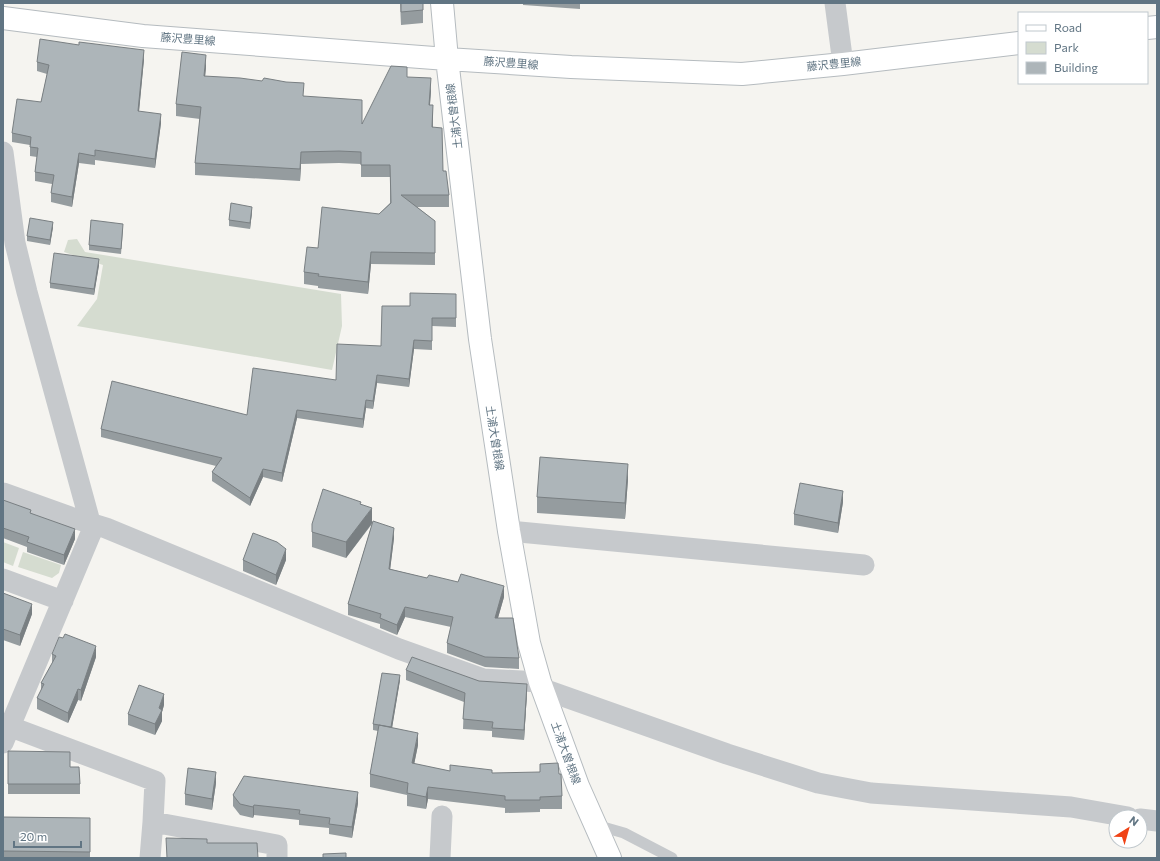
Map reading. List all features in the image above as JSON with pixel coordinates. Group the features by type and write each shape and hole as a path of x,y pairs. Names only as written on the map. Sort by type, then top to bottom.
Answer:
{"main road":[{"name":"土浦大曽根線","path":"442,3 447,59 480,339 529,642 542,686 578,786 610,858"},
{"name":"藤沢豊里線","path":"3,23 143,36 447,59 571,67 742,74 844,64 1018,43"}],"street":[{"path":"835,3 844,64"},
{"path":"3,152 15,243 90,522 91,533 63,601 5,731 155,781 150,858"},
{"path":"3,493 106,528 188,560 399,649 483,679 542,686 727,754 818,783 871,793 1071,807 1108,813"},
{"path":"510,531 864,565"},
{"path":"3,579 63,601"},
{"path":"440,858 442,816"},
{"path":"153,822 277,845 277,858"}],"lane":[{"path":"595,824 624,833 672,858"}],"green space":[{"path":"77,239 85,252 341,294 342,326 332,370 77,326 97,299 103,265 64,252 68,240"},
{"path":"3,542 19,548 13,566 3,562"},
{"path":"23,552 61,565 59,573 52,578 18,567"}],"building":[{"path":"401,3 423,3 423,10 401,12"},
{"path":"40,39 79,45 79,42 144,50 138,111 161,114 155,159 95,150 95,156 79,153 72,197 51,193 54,175 35,172 38,148 30,147 31,137 12,133 17,99 41,102 49,65 37,62"},
{"path":"182,52 206,55 204,76 262,81 264,78 286,82 304,83 303,96 362,100 362,124 391,66 407,67 407,77 431,78 429,105 433,105 432,127 442,128 443,171 446,171 449,195 401,195 435,221 435,253 371,252 368,282 318,276 319,274 304,272 307,247 318,248 322,207 379,214 391,203 390,165 361,165 361,152 339,151 301,152 300,169 195,163 201,107 176,104"},
{"path":"231,203 252,207 250,223 229,220"},
{"path":"30,218 53,222 50,240 27,236"},
{"path":"91,220 123,224 121,249 89,245"},
{"path":"54,253 99,259 94,289 50,283"},
{"path":"410,293 456,294 456,318 432,318 432,341 414,340 409,379 377,375 373,401 366,400 363,419 297,410 282,473 263,469 250,498 212,472 222,458 101,429 112,381 247,415 253,368 336,380 337,344 381,346 382,306 410,306"},
{"path":"540,457 628,464 625,503 537,497"},
{"path":"800,483 843,491 838,523 794,514"},
{"path":"323,489 361,502 360,504 372,508 346,542 312,532 312,524"},
{"path":"3,500 31,510 30,513 75,529 64,555 27,542 29,537 3,528"},
{"path":"373,521 394,528 389,569 427,578 429,575 458,582 461,574 504,586 495,618 513,618 519,658 485,657 447,643 453,617 405,607 397,625 380,618 381,614 348,604"},
{"path":"253,533 277,542 286,549 276,575 243,560"},
{"path":"3,593 32,604 20,635 3,629"},
{"path":"65,634 96,646 81,690 78,689 68,713 37,698 44,684 41,683 56,656 52,654 59,637 63,638"},
{"path":"412,657 479,681 527,684 524,730 492,728 493,722 463,719 465,693 406,670"},
{"path":"382,673 400,675 391,727 373,724"},
{"path":"139,685 164,694 159,708 162,710 155,724 128,714"},
{"path":"379,725 418,733 412,763 450,771 450,765 492,770 492,773 540,772 540,764 558,763 559,774 561,774 562,796 540,797 540,800 505,800 505,796 428,787 426,797 407,793 408,783 370,774"},
{"path":"8,751 70,752 70,767 79,767 80,784 8,784"},
{"path":"188,768 216,772 212,799 185,794"},
{"path":"244,776 358,792 352,827 329,824 330,818 299,814 300,810 254,805 253,807 240,804 233,795"},
{"path":"3,817 90,818 90,852 3,851"},
{"path":"166,838 207,839 207,843 257,843 258,858 167,858"},
{"path":"346,853 346,858 323,858 323,854"}]}
